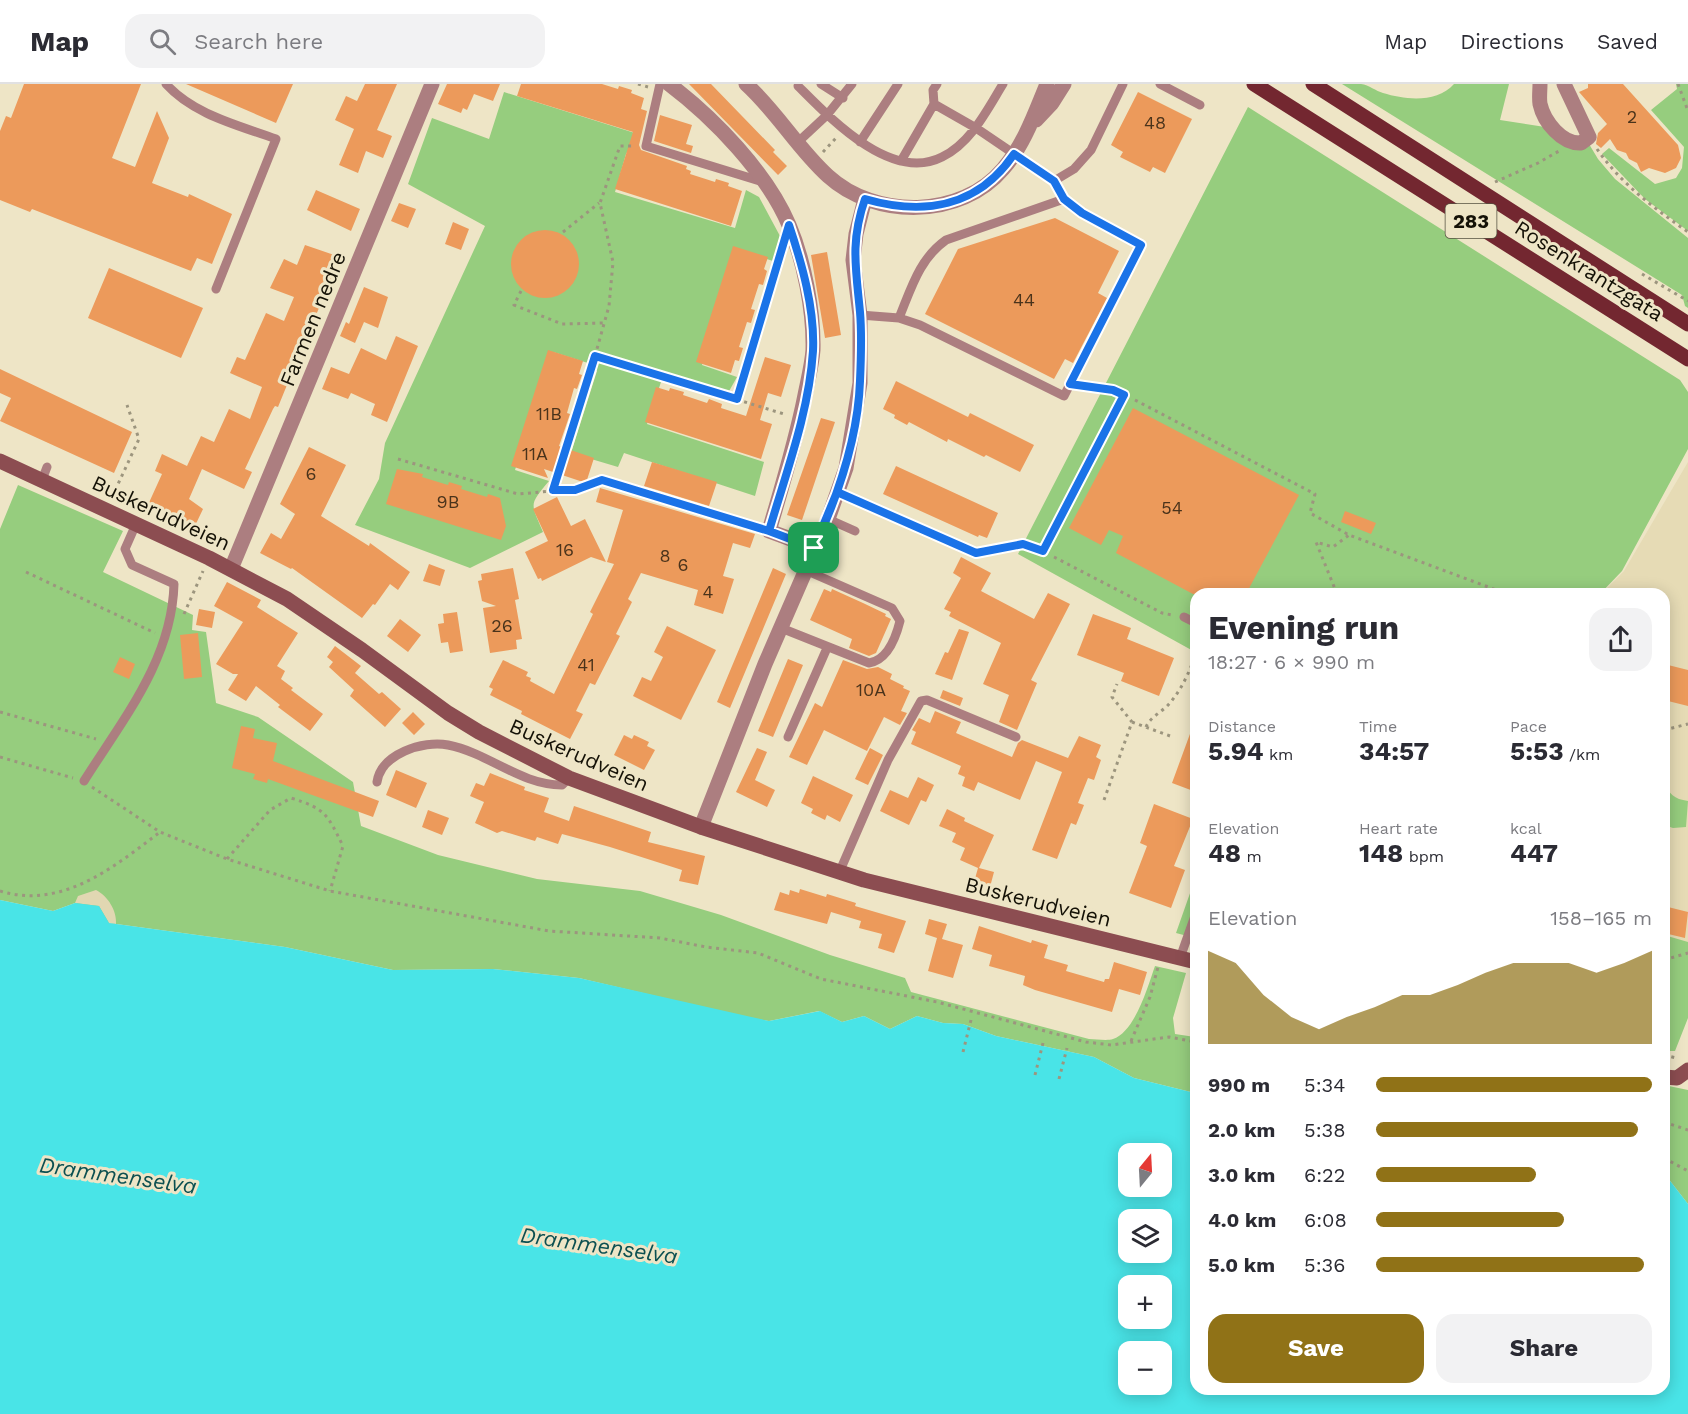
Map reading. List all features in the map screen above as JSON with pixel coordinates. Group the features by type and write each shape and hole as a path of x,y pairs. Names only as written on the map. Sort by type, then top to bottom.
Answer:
{"main road":[{"name":"Rosenkrantzgata","path":"1254,84 1688,359"},
{"name":"Rosenkrantzgata","path":"1313,84 1688,324"},
{"name":"Buskerudveien","path":"0,461 44,473 136,524 231,569 305,610 448,713 479,732 569,778 700,828 839,873 1190,960"},
{"path":"1670,1077 1677,1078 1688,1072"}],"street":[{"name":"Farmen nedre","path":"231,569 432,84"},
{"path":"669,84 706,116 766,183 789,225 800,259 811,312 813,351 800,419 769,531 814,548"},
{"path":"746,84 772,110 828,177 865,199 900,207 924,207 950,202 970,195 990,183 1014,154 1030,127 1047,84"},
{"path":"1030,127 1053,103 1064,84"},
{"path":"1540,84 1540,103 1550,126 1566,140 1581,143 1589,137 1564,84"},
{"path":"700,828 814,548 828,519 846,468 860,383 860,315 854,260 856,234 865,199"}],"lane":[{"path":"166,84 174,93 195,108 276,139 216,289"},
{"path":"660,84 646,146 766,183"},
{"path":"798,141 827,115 846,89 821,84"},
{"path":"860,142 898,84"},
{"path":"901,161 934,104 933,90 937,84"},
{"path":"798,86 827,115 860,142 889,157 917,163 942,157 976,128 1003,84"},
{"path":"1054,181 1074,169 1091,150 1123,84"},
{"path":"1160,84 1200,105"},
{"path":"860,315 900,318 955,341 1064,396 1141,245 1082,213 1064,199 1054,181 976,128 934,104"},
{"path":"900,318 922,263 934,248 946,240 1064,199"},
{"path":"1043,551 1124,395"},
{"path":"602,480 769,531"},
{"path":"828,519 855,531"},
{"path":"84,781 143,690 156,663 171,618 174,584 132,565 125,549 136,524"},
{"path":"781,628 869,663 874,663 890,648 900,621 892,608 806,570"},
{"path":"1184,616 1190,620"},
{"path":"788,737 827,648"},
{"path":"839,873 888,760 921,700 927,700 1016,737"},
{"path":"377,782 381,766 390,758 403,751 442,744 456,747 533,781 562,785 569,778"},
{"path":"1180,958 1190,930"}],"path":[{"path":"1678,84 1688,111"},
{"path":"815,161 844,129"},
{"path":"1589,137 1622,180 1688,232"},
{"path":"1491,183 1557,154 1566,140"},
{"path":"553,490 609,306 613,262 600,203 620,146 646,146"},
{"path":"563,232 600,203"},
{"path":"737,399 789,225"},
{"path":"521,291 514,304 562,324 604,323"},
{"path":"595,356 800,419"},
{"path":"1070,384 1113,390 1316,494 1310,513 1349,535 1491,588"},
{"path":"112,497 139,439 128,405"},
{"path":"398,459 518,494 575,490 602,480"},
{"path":"837,492 976,553 1023,544 1043,551 1162,613 1184,616"},
{"path":"1335,588 1316,542 1334,547 1349,535"},
{"path":"171,618 185,614 208,558"},
{"path":"26,572 164,638"},
{"path":"1146,727 1148,721 1157,716 1175,696 1190,669"},
{"path":"1117,684 1112,697 1132,722 1170,736"},
{"path":"0,712 108,743"},
{"path":"1104,800 1132,722"},
{"path":"1670,728 1688,724"},
{"path":"0,756 84,781 160,832 227,859 330,891 549,931 660,938 706,947 758,953 821,979 937,1002 1086,1041 1111,1045 1169,1037 1190,1041"},
{"path":"227,859 270,810 291,798 317,806 329,819 343,846 330,891"},
{"path":"0,891 40,896 57,894 84,884 119,863 160,832"},
{"path":"1670,958 1688,953"},
{"path":"1131,1041 1150,997 1162,954"},
{"path":"963,1052 972,1020"},
{"path":"1035,1074 1043,1043"},
{"path":"1059,1079 1067,1048"},
{"path":"1670,1124 1688,1130"},
{"path":"1670,1161 1688,1171"}],"shaded area":[{"path":"1688,462 1688,977 1670,1027 1670,588 1607,588 1624,571"}],"green space":[{"path":"1342,84 1361,84 1392,95 1421,98 1439,94 1454,84 1509,84 1500,120 1545,127 1589,144 1615,179 1688,238 1688,308 1685,306 1682,295"},
{"path":"1676,84 1688,84 1688,231 1645,199 1602,154 1609,148 1655,184 1676,178 1682,168 1684,147 1651,110 1677,89"},
{"path":"504,92 638,134 626,154 615,192 735,228 746,190 759,197 780,236 773,261 738,250 702,365 737,377 728,393 664,373 647,424 764,462 755,496 624,453 618,467 571,453 597,371 588,363 553,352 515,470 549,481 538,495 534,505 543,532 470,568 355,525 379,479 385,443 485,226 408,184 432,118 489,139"},
{"path":"1248,107 1680,380 1688,392 1688,449 1622,571 1606,588 1190,588 1190,649 1018,554"},
{"path":"18,485 123,531 103,572 193,615 192,630 206,632 216,703 258,717 353,782 361,826 438,855 537,879 640,891 721,915 830,955 905,978 911,992 1089,1039 1113,1039 1121,1035 1140,1007 1155,966 1186,973 1173,1018 1175,1034 1190,1036 1190,1092 1134,1078 1094,1057 996,1036 963,1024 943,1023 917,1016 890,1029 864,1016 842,1022 819,1011 769,1021 579,978 493,969 393,970 285,947 109,923 75,903 53,911 0,900 0,529"},
{"path":"1670,792 1679,799 1688,801 1686,827 1670,827"},
{"path":"1190,893 1190,937 1176,933"},
{"path":"1670,937 1688,942 1688,1018 1675,1051 1670,1051"},
{"path":"1670,1086 1688,1090 1688,1204 1670,1181"}],"sand":[{"path":"96,890 111,904 116,924 109,923 99,906 75,903 78,896"}],"water":[{"name":"Drammenselva","path":"0,900 53,911 75,903 99,906 109,923 285,947 393,970 493,969 579,978 769,1021 820,1011 842,1022 864,1016 890,1029 917,1016 943,1023 963,1024 996,1036 1094,1057 1134,1078 1190,1092 1190,1395 1670,1395 1670,1181 1688,1204 1688,1414 0,1414"}],"building":[{"path":"24,84 141,84 112,158 135,167 157,111 169,138 152,183 188,197 189,194 232,214 212,264 197,258 191,271 32,209 30,212 0,200 0,131 6,116 11,118"},
{"path":"186,84 293,84 276,123"},
{"path":"365,84 397,84 377,130 392,136 383,158 366,151 358,173 339,165 354,129 335,120 346,96 357,101"},
{"path":"447,84 500,84 493,101 474,94 467,110 463,108 461,113 438,104"},
{"path":"521,84 602,84 632,90 631,93 644,98 641,109 647,111 639,145 641,150 687,166 686,169 691,171 690,174 715,182 716,179 729,183 728,186 742,191 731,226 615,189 633,132 517,96"},
{"path":"689,84 711,84 775,150 773,152 787,166 778,175"},
{"path":"1588,84 1623,84 1678,145 1681,158 1676,168 1665,173 1649,168 1641,172 1637,163 1629,159 1626,153 1617,150 1610,139 1601,148 1596,144 1598,133 1607,124 1579,92 1588,88"},
{"path":"1138,92 1192,119 1165,173 1153,167 1150,172 1120,157 1123,152 1111,145"},
{"path":"660,115 692,125 686,144 693,146 691,153 654,141"},
{"path":"316,190 360,209 351,231 307,210"},
{"path":"399,203 416,209 408,228 391,221"},
{"path":"1055,218 1119,251 1098,293 1107,298 1073,363 1065,359 1054,379 925,314 958,249"},
{"path":"453,222 469,229 461,250 445,244"},
{"path":"545,230 558,233 569,240 576,251 579,264 576,277 569,288 558,295 545,298 532,295 521,288 514,277 511,264 514,251 521,240 532,233"},
{"path":"305,245 340,257 314,320 284,383 287,385 278,407 275,406 273,409 245,469 252,472 244,489 202,469 189,499 203,509 193,530 147,507 162,474 155,471 162,454 187,466 201,436 214,442 229,409 250,419 262,387 230,373 237,357 245,360 266,313 284,321 294,297 270,288 284,259 297,265"},
{"path":"733,246 768,257 764,269 767,271 763,285 759,284 751,309 755,310 751,323 747,322 739,347 743,348 739,361 735,360 731,373 696,362"},
{"path":"827,252 841,335 825,338 811,255"},
{"path":"109,268 203,308 181,358 88,318"},
{"path":"364,287 388,297 378,328 364,322 355,343 340,336 346,322 349,324"},
{"path":"396,336 418,346 387,422 371,415 375,404 351,393 348,399 322,389 331,367 349,374 361,348 386,360"},
{"path":"548,350 583,361 579,374 582,375 577,389 574,388 567,413 570,414 559,446 594,458 586,483 544,469 548,478 511,466"},
{"path":"765,357 791,365 781,397 768,393 760,420 772,424 761,459 645,422 656,387 684,392 683,395 707,403 709,399 722,404 721,408 746,416"},
{"path":"0,369 132,432 114,473 0,421 11,398 0,393"},
{"path":"896,381 968,417 970,413 1034,445 1020,472 948,439 947,442 909,422 907,425 894,418 895,415 883,409"},
{"path":"1133,408 1299,495 1249,588 1190,588 1190,592 1116,553 1123,536 1109,530 1101,545 1069,528"},
{"path":"821,418 835,422 802,520 787,515"},
{"path":"309,447 346,465 321,516 369,546 370,543 410,572 398,590 390,584 362,618 292,568 260,553 271,533 281,539 295,514 280,504"},
{"path":"652,462 717,482 709,506 644,486"},
{"path":"896,466 998,513 987,538 979,535 978,537 883,494"},
{"path":"397,469 423,474 422,477 448,485 449,482 462,486 461,489 487,497 488,494 500,498 506,526 501,540 386,504"},
{"path":"600,488 755,534 750,548 733,543 723,576 734,579 723,614 694,605 698,590 641,573 628,599 632,602 616,634 620,636 595,685 590,683 576,711 583,714 570,739 490,695 493,689 489,687 503,660 528,672 526,676 531,678 530,681 554,694 593,614 590,612 614,564 607,562 623,510 596,502"},
{"path":"557,497 571,526 585,519 606,562 591,557 542,581 541,578 538,579 525,552 548,541 533,509"},
{"path":"1345,511 1376,523 1371,534 1341,522"},
{"path":"961,557 991,573 981,591 1034,619 1048,593 1070,604 1031,680 1037,683 1017,730 999,722 1009,695 983,684 1001,643 949,616 951,612 944,609 961,578 953,573"},
{"path":"429,564 445,570 440,586 423,581"},
{"path":"513,568 519,599 515,600 522,639 516,640 517,649 490,653 483,608 496,606 482,601 478,581 482,580 481,574"},
{"path":"773,568 786,574 730,708 717,702"},
{"path":"227,582 261,600 257,607 298,633 277,666 285,671 281,679 293,688 291,690 323,714 310,731 278,707 280,705 256,686 246,701 228,690 238,674 233,674 216,664 243,622 214,606"},
{"path":"824,589 831,592 832,589 886,614 885,616 891,619 876,653 869,656 849,648 852,639 810,620"},
{"path":"199,609 215,612 212,628 196,625"},
{"path":"457,612 463,651 450,653 448,642 441,643 438,624 444,623 443,614"},
{"path":"1093,614 1131,628 1127,639 1174,658 1159,696 1121,681 1124,673 1077,655"},
{"path":"400,619 421,635 408,652 387,636"},
{"path":"667,626 716,650 681,720 633,696 642,677 651,681 663,657 654,652"},
{"path":"959,629 969,632 952,680 935,674"},
{"path":"198,633 202,677 184,679 180,635"},
{"path":"335,646 361,666 355,673 401,709 385,727 350,696 354,690 329,667 333,662 327,657"},
{"path":"120,657 135,664 129,679 113,672"},
{"path":"788,659 803,665 773,737 758,731"},
{"path":"843,660 867,669 878,667 892,674 890,679 910,691 901,711 907,713 900,725 884,717 867,751 824,730 807,765 789,757 815,703 822,707"},
{"path":"1670,666 1688,670 1688,706 1670,702"},
{"path":"943,690 963,698 960,706 940,698"},
{"path":"935,711 961,722 956,733 1012,757 1018,743 1022,740 1068,758 1079,736 1101,745 1096,757 1101,760 1094,780 1088,778 1078,803 1084,805 1076,825 1071,823 1057,859 1032,850 1062,772 1036,761 1020,800 978,782 974,791 962,786 965,777 958,774 961,766 911,744 916,732 912,730 919,718 930,723"},
{"path":"413,712 425,724 414,735 402,723"},
{"path":"241,726 255,729 253,738 277,743 273,761 379,801 373,817 268,779 267,783 253,779 255,774 232,768"},
{"path":"1190,734 1190,790 1172,783"},
{"path":"624,735 632,739 634,735 649,742 647,746 655,750 644,770 614,755"},
{"path":"757,748 767,752 755,780 775,790 767,807 736,792"},
{"path":"870,748 883,755 868,785 855,779"},
{"path":"396,770 427,783 416,808 386,795"},
{"path":"490,773 525,787 524,790 549,798 544,812 569,821 574,806 651,832 648,842 705,856 698,885 679,881 682,870 610,847 562,834 558,844 537,837 535,841 502,831 497,833 475,823 484,802 470,796 476,783 484,786"},
{"path":"813,776 853,795 840,822 827,815 825,820 811,813 813,809 801,803"},
{"path":"918,777 934,785 926,802 921,800 909,825 880,811 890,790 908,798"},
{"path":"1154,804 1190,818 1190,826 1174,866 1185,870 1171,908 1129,893 1147,846 1140,843"},
{"path":"947,809 965,818 964,821 994,835 979,868 994,872 990,887 974,882 978,868 960,860 965,848 952,842 956,833 939,826"},
{"path":"428,810 449,818 442,835 422,827"},
{"path":"800,889 826,897 827,894 856,903 855,906 906,921 894,953 878,948 882,934 859,928 861,921 831,912 827,924 774,910 780,892 789,895 790,890 799,893"},
{"path":"1670,908 1688,912 1685,938 1670,934"},
{"path":"929,919 947,924 942,939 963,945 953,978 928,971 937,938 925,934"},
{"path":"979,926 1031,943 1032,940 1048,945 1044,958 1068,965 1066,971 1104,982 1105,979 1109,979 1114,962 1147,972 1140,995 1119,989 1112,1012 1023,985 1025,976 989,966 992,955 972,949"}],"route":[{"path":"814,548 769,531 602,480 575,490 553,490 595,356 737,399 789,225 800,259 811,312 813,351 800,419 769,531 814,548 828,519 837,492 976,553 1023,544 1043,551 1124,395 1113,390 1070,384 1141,245 1082,213 1064,199 1054,181 1014,154 990,183 970,195 950,202 924,207 900,207 865,199 856,234 854,260 860,315 860,383 857,409 846,468 828,519 814,548"}]}
